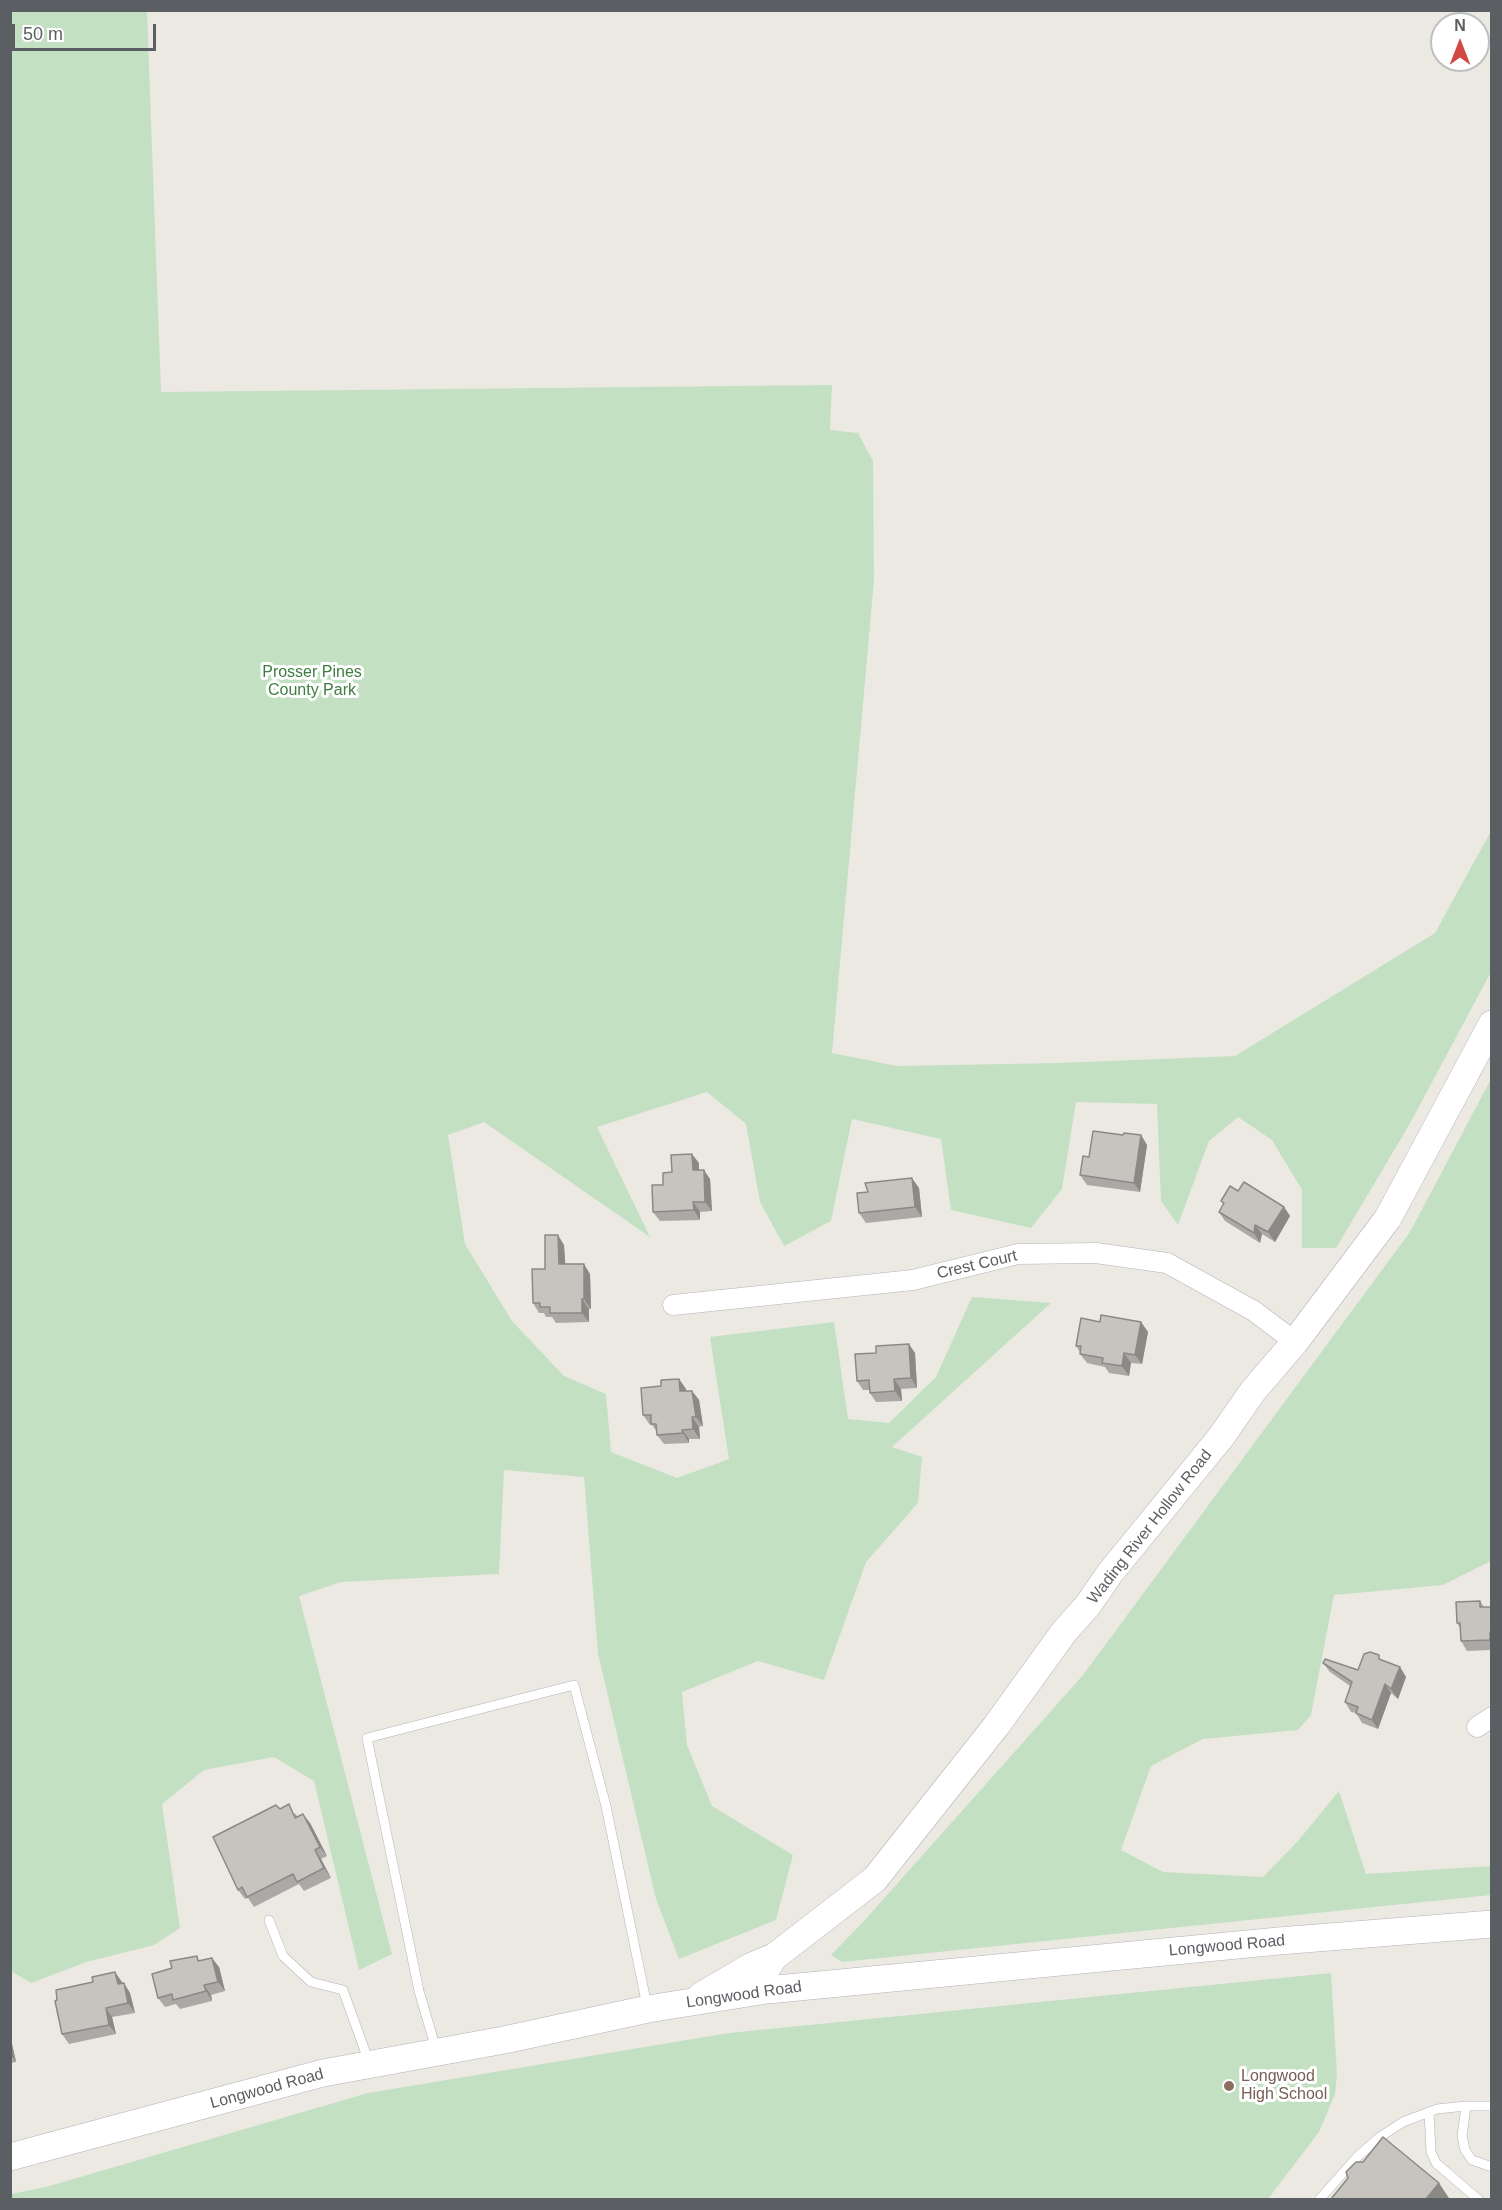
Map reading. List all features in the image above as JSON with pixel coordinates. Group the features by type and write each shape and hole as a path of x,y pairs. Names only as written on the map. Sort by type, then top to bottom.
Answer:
{"main road":[{"name":"Wading River Hollow Road","path":"691,2003 716,1985 774,1958 875,1879 996,1726 1110,1573 1221,1437 1253,1391 1295,1342 1388,1218 1491,1024"},
{"name":"Longwood Road","path":"10,2157 266,2088 370,2064 504,2040 648,2009 767,1990 1268,1942 1491,1924"},
{"path":"767,1990 765,1971 774,1958"}],"street":[{"name":"Crest Court","path":"673,1305 913,1280 1018,1254 1096,1252 1167,1263 1254,1311 1295,1342"}],"lane":[{"path":"437,2051 419,1991 367,1738 574,1685 606,1806 648,2009"},
{"path":"269,1920 283,1956 311,1982 343,1990 370,2064"},
{"path":"1466,2106 1462,2136 1465,2150 1472,2160 1491,2167"},
{"path":"1319,2199 1357,2157 1380,2137 1403,2122 1429,2112 1466,2106 1491,2106"},
{"path":"1429,2112 1431,2152 1436,2163 1479,2199"}],"green space":[{"name":"Prosser Pines County Park","path":"11,10 147,11 161,392 832,385 830,430 858,433 873,461 874,580 832,1053 897,1066 1235,1056 1435,933 1491,831 1491,972 1408,1127 1336,1248 1302,1248 1302,1190 1272,1140 1238,1117 1209,1141 1178,1225 1161,1201 1157,1104 1076,1102 1062,1189 1031,1228 951,1210 941,1139 852,1119 831,1221 784,1246 760,1202 746,1124 707,1092 597,1127 650,1237 484,1122 448,1135 465,1244 512,1321 564,1376 606,1394 611,1452 677,1478 729,1459 710,1337 834,1322 848,1419 889,1423 936,1377 972,1297 1051,1303 892,1447 922,1457 918,1503 866,1562 824,1680 758,1661 682,1692 687,1745 712,1806 793,1855 776,1920 679,1959 656,1899 598,1654 584,1477 504,1470 499,1574 341,1582 299,1596 392,1954 359,1970 314,1781 274,1757 204,1770 162,1804 180,1928 154,1945 86,1962 31,1983 11,1971"},
{"path":"1491,1079 1491,1561 1443,1585 1334,1595 1311,1715 1298,1730 1203,1739 1151,1766 1121,1850 1163,1872 1263,1877 1298,1841 1339,1791 1366,1874 1491,1866 1491,1895 842,1962 831,1955 1083,1675 1410,1232"},
{"path":"1331,1973 1337,2074 1335,2094 1319,2132 1268,2199 11,2199 11,2194 46,2187 368,2093 729,2033"}],"building":[{"path":"1093,1131 1141,1135 1134,1183 1080,1175 1083,1156 1089,1157"},
{"path":"692,1154 693,1170 704,1170 705,1202 693,1202 694,1210 653,1212 652,1185 663,1185 663,1173 672,1172 671,1155"},
{"path":"912,1178 915,1207 859,1213 857,1193 868,1192 865,1183"},
{"path":"1244,1182 1284,1207 1268,1232 1255,1225 1254,1233 1219,1212 1224,1203 1221,1201 1230,1186 1238,1191"},
{"path":"545,1235 558,1235 559,1264 584,1264 582,1313 550,1313 550,1307 540,1307 540,1303 533,1303 532,1269 545,1269"},
{"path":"1101,1315 1141,1322 1135,1355 1124,1353 1122,1366 1102,1363 1103,1358 1080,1354 1081,1346 1076,1346 1081,1318 1100,1322"},
{"path":"909,1344 911,1378 894,1379 895,1391 870,1393 869,1380 857,1381 855,1354 876,1353 876,1346"},
{"path":"679,1379 680,1391 692,1391 696,1417 692,1417 693,1429 682,1430 683,1433 657,1435 656,1424 651,1424 651,1415 643,1415 641,1388 661,1386 661,1380"},
{"path":"1480,1601 1480,1607 1491,1607 1490,1640 1461,1641 1456,1602"},
{"path":"1370,1652 1379,1655 1379,1659 1400,1667 1391,1689 1385,1684 1372,1720 1356,1713 1358,1707 1345,1702 1352,1682 1323,1663 1325,1659 1358,1670 1364,1654"},
{"path":"289,1804 295,1818 303,1814 320,1847 315,1850 324,1868 297,1882 293,1874 247,1897 242,1887 238,1890 213,1837 276,1805 280,1809"},
{"path":"197,1956 198,1961 212,1958 218,1982 204,1985 206,1991 173,2000 172,1994 158,1998 152,1974 172,1968 170,1961"},
{"path":"115,1972 118,1984 124,1983 128,2003 106,2008 109,2025 62,2034 55,2001 57,2000 56,1990 93,1982 92,1977"},
{"path":"1383,2137 1439,2183 1426,2199 1331,2199 1348,2178 1346,2172 1356,2162 1363,2162"}],"place":[{"name":"Longwood High School","path":"1229,2086"}]}
